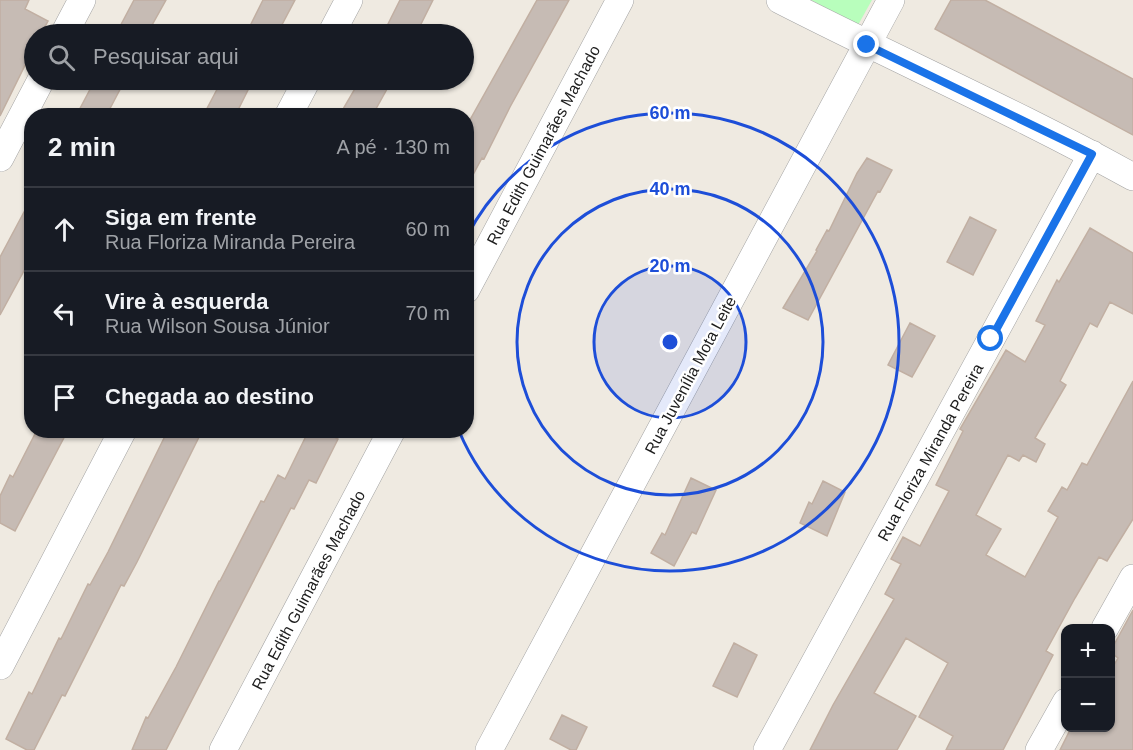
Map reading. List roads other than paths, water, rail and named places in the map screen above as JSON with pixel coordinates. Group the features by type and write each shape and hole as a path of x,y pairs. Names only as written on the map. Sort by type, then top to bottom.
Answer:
{"street":[{"path":"69,24 82,0"},
{"path":"336,24 349,0"},
{"name":"Rua Edith Guimarães Machado","path":"474,275 620,0"},
{"path":"780,0 867,45 1092,154 1133,177"},
{"name":"Rua Juvenília Mota Leite","path":"489,750 891,0"},
{"path":"26,108 35,90"},
{"path":"292,108 302,90"},
{"path":"0,158 24,111"},
{"name":"Rua Floriza Miranda Pereira","path":"767,750 1092,154"},
{"path":"0,666 119,438"},
{"name":"Rua Edith Guimarães Machado","path":"223,750 388,438"},
{"path":"1108,624 1133,578"},
{"path":"1039,750 1061,709"}]}
